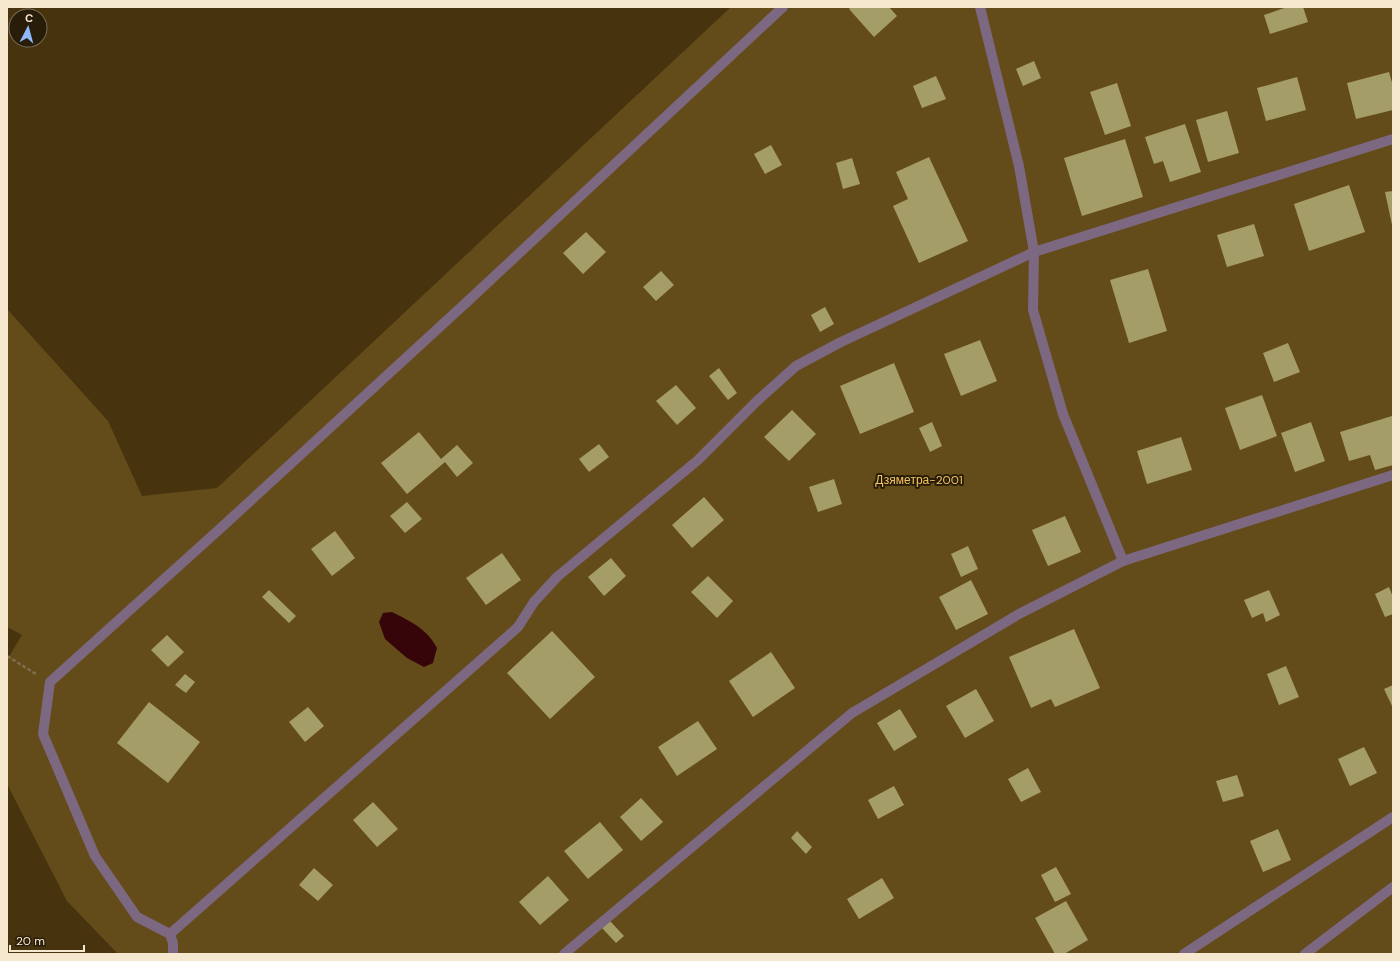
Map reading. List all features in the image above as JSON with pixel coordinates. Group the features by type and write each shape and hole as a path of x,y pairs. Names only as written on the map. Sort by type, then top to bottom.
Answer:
{"street":[{"path":"174,954 170,934 137,917 95,856 43,734 50,682 452,316 783,7"},
{"path":"980,7 1019,166 1034,252 1033,310 1063,414 1123,561"},
{"path":"170,934 507,637 518,627 534,602 557,577 698,460 757,401 796,366 841,342 1034,252 1393,139"},
{"path":"564,954 852,713 1019,614 1123,561 1393,475"},
{"path":"1184,954 1393,817"},
{"path":"1305,954 1393,887"}],"path":[{"path":"7,656 50,682"}],"green space":[{"name":"Дзяметра-2001","path":"731,7 1393,7 1393,954 118,954 67,901 7,784 7,660 22,635 7,627 7,309 108,421 142,496 217,488"}],"shaded area":[{"path":"392,612 418,626 433,641 437,648 433,663 424,667 407,658 385,639 379,622 383,613"}],"building":[{"path":"851,7 889,7 897,16 874,37 849,9"},
{"path":"1287,7 1303,7 1308,22 1270,34 1264,15"},
{"path":"1034,61 1041,78 1023,86 1016,69"},
{"path":"1389,72 1393,86 1393,110 1356,119 1347,83"},
{"path":"936,76 946,99 922,108 913,86"},
{"path":"1297,77 1306,110 1266,121 1257,88"},
{"path":"1117,83 1131,126 1105,135 1090,92"},
{"path":"1227,111 1239,153 1208,162 1196,120"},
{"path":"1185,124 1201,172 1170,182 1163,161 1154,164 1145,137"},
{"path":"1125,139 1143,197 1082,216 1064,158"},
{"path":"771,145 782,165 765,174 754,154"},
{"path":"929,157 968,241 919,263 893,206 908,199 896,172"},
{"path":"852,158 860,184 843,189 836,163"},
{"path":"1349,185 1365,232 1309,251 1294,204"},
{"path":"1393,191 1393,225 1392,225 1385,192"},
{"path":"1254,224 1264,256 1227,267 1217,235"},
{"path":"586,232 606,252 583,274 563,253"},
{"path":"1148,269 1167,331 1129,343 1110,280"},
{"path":"661,271 674,285 656,301 643,287"},
{"path":"825,307 834,324 820,332 811,315"},
{"path":"980,340 997,381 961,396 944,354"},
{"path":"1288,343 1300,372 1274,382 1263,353"},
{"path":"894,363 914,412 860,434 840,386"},
{"path":"719,368 737,393 728,400 709,376"},
{"path":"676,385 696,408 677,425 656,401"},
{"path":"1262,395 1277,436 1240,450 1225,408"},
{"path":"792,410 816,434 789,461 764,437"},
{"path":"1392,416 1393,465 1375,470 1370,455 1349,461 1340,432"},
{"path":"932,422 942,446 930,452 919,428"},
{"path":"1311,422 1325,461 1295,472 1281,433"},
{"path":"419,432 441,459 457,445 473,463 457,477 445,462 407,494 381,463"},
{"path":"1181,437 1192,470 1147,484 1137,451"},
{"path":"599,444 609,457 589,472 579,459"},
{"path":"834,479 842,504 818,512 809,487"},
{"path":"704,497 724,520 692,548 672,525"},
{"path":"407,502 422,519 405,533 390,516"},
{"path":"1065,516 1081,552 1048,566 1032,530"},
{"path":"335,531 355,558 332,576 311,549"},
{"path":"968,546 978,569 961,577 951,554"},
{"path":"502,553 521,580 486,605 466,578"},
{"path":"611,558 626,576 604,596 588,577"},
{"path":"708,576 733,601 717,618 691,592"},
{"path":"971,580 988,614 956,630 939,597"},
{"path":"1389,587 1393,597 1393,614 1385,617 1375,594"},
{"path":"269,590 296,616 289,623 262,597"},
{"path":"1269,590 1280,615 1266,622 1263,613 1252,618 1244,600"},
{"path":"1074,629 1100,688 1055,707 1051,699 1031,708 1009,657"},
{"path":"552,631 595,677 550,719 507,673"},
{"path":"167,635 184,652 168,667 151,650"},
{"path":"771,652 795,688 753,717 729,681"},
{"path":"1286,666 1299,697 1279,705 1267,674"},
{"path":"185,674 195,682 186,693 175,685"},
{"path":"1393,685 1393,708 1384,689"},
{"path":"976,689 994,721 965,738 946,706"},
{"path":"149,702 200,742 168,783 117,743"},
{"path":"308,707 324,726 305,742 289,722"},
{"path":"900,709 917,737 894,751 877,723"},
{"path":"698,721 717,749 677,776 658,747"},
{"path":"1364,747 1377,773 1350,786 1338,759"},
{"path":"1028,768 1041,792 1021,802 1008,779"},
{"path":"1237,775 1244,796 1223,802 1216,781"},
{"path":"894,786 904,805 878,819 868,800"},
{"path":"641,798 663,822 641,841 620,817"},
{"path":"373,802 398,829 377,847 353,820"},
{"path":"600,822 623,850 588,879 564,851"},
{"path":"1278,829 1291,860 1263,872 1250,841"},
{"path":"797,831 812,847 806,854 791,838"},
{"path":"1056,867 1071,894 1055,902 1041,875"},
{"path":"314,868 333,885 318,901 299,885"},
{"path":"548,876 569,900 540,925 519,902"},
{"path":"882,878 894,898 859,919 847,899"},
{"path":"1066,901 1088,940 1064,954 1055,954 1035,918"},
{"path":"610,921 624,936 616,943 602,928"}]}
